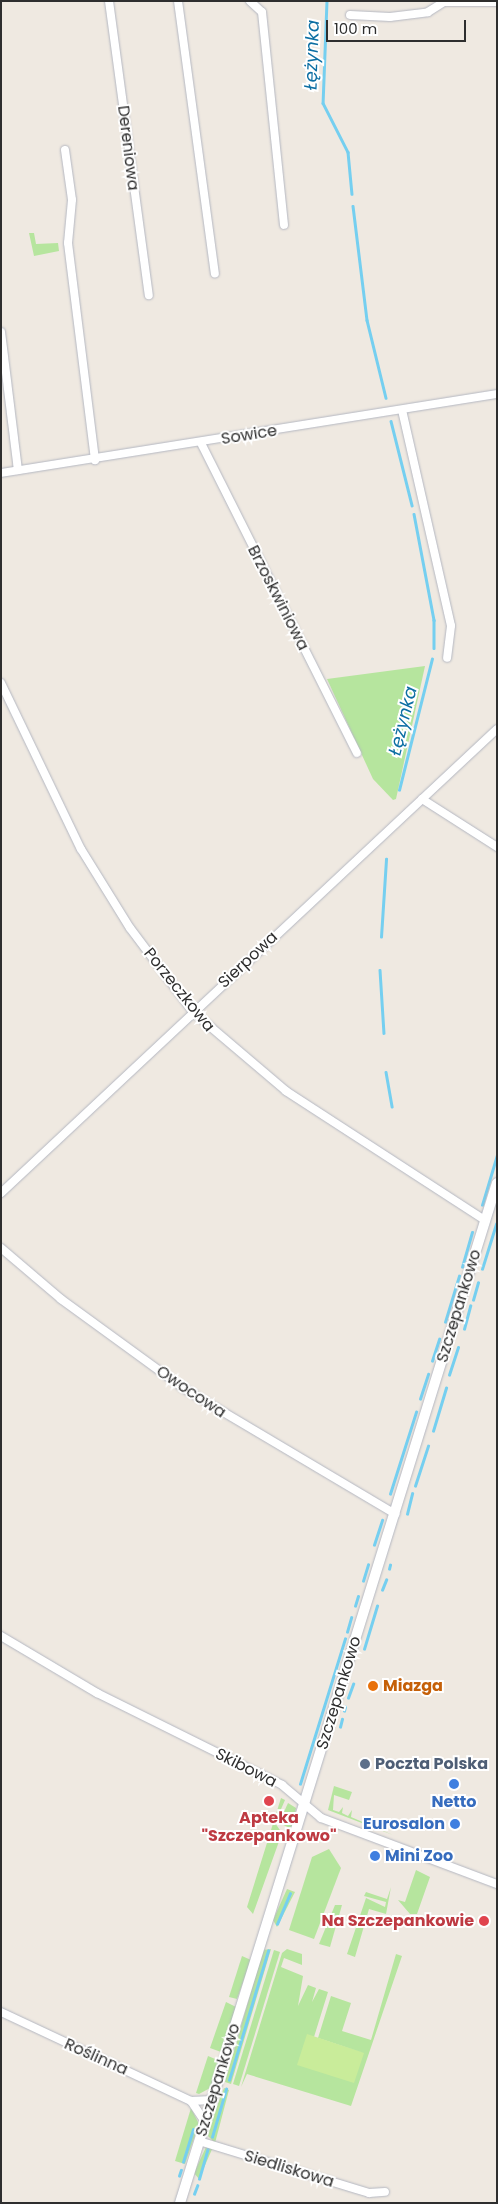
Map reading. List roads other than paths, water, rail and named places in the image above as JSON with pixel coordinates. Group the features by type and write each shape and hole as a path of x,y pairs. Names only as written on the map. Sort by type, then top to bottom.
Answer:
{"street":[{"name":"Dereniowa","path":"109,1 148,295"},
{"path":"178,1 215,274"},
{"path":"250,1 262,12 284,225"},
{"path":"350,15 390,17 428,12 444,2 497,2"},
{"path":"65,150 72,200 68,243 95,460"},
{"path":"1,332 18,470"},
{"name":"Sowice","path":"1,472 95,460 497,394"},
{"path":"402,410 451,626 447,658"},
{"name":"Brzoskwiniowa","path":"201,443 357,753"},
{"name":"Porzeczkowa","path":"1,683 77,842 130,928 193,1012 224,1043 286,1090 485,1220"},
{"name":"Sierpowa","path":"1,1193 497,729"},
{"path":"422,799 497,847"},
{"name":"Szczepankowo","path":"180,2203 497,1183"},
{"name":"Owocowa","path":"1,1248 61,1299 183,1388 395,1514"},
{"name":"Skibowa","path":"1,1636 97,1693 282,1785 304,1807 321,1818 497,1884"},
{"name":"Roślinna","path":"1,2012 191,2101 212,2100"},
{"path":"191,2101 205,2122"},
{"name":"Siedliskowa","path":"199,2141 382,2196"}],"waterway":[{"name":"Łężynka","path":"327,1 323,103 348,152 352,194"},
{"name":"Łężynka","path":"353,206 367,320 386,398"},
{"name":"Łężynka","path":"391,421 412,505"},
{"name":"Łężynka","path":"414,514 434,620 434,648"},
{"name":"Łężynka","path":"399,790 432,659"},
{"name":"Łężynka","path":"381,937 386,859"},
{"name":"Łężynka","path":"380,970 384,1033"},
{"name":"Łężynka","path":"386,1072 392,1106"},
{"path":"482,1205 497,1155"},
{"path":"482,1269 496,1224"},
{"path":"462,1267 472,1232"},
{"path":"445,1322 459,1276"},
{"path":"473,1300 478,1283"},
{"path":"464,1329 470,1306"},
{"path":"432,1361 439,1339"},
{"path":"449,1375 458,1347"},
{"path":"420,1399 428,1374"},
{"path":"433,1431 446,1388"},
{"path":"390,1494 416,1412"},
{"path":"415,1486 428,1446"},
{"path":"407,1514 412,1494"},
{"path":"374,1545 382,1520"},
{"path":"363,1581 368,1565"},
{"path":"389,1569 390,1565"},
{"path":"382,1590 386,1580"},
{"path":"355,1606 358,1596"},
{"path":"364,1649 377,1606"},
{"path":"347,1632 351,1618"},
{"path":"300,1784 345,1639"},
{"path":"348,1698 353,1684"},
{"path":"344,1711 345,1707"},
{"path":"340,1727 342,1719"},
{"path":"277,1924 290,1894"},
{"path":"229,2080 268,1951"},
{"path":"212,2137 226,2089"},
{"path":"183,2162 193,2130"},
{"path":"199,2179 208,2148"},
{"path":"179,2176 181,2170"},
{"path":"194,2194 197,2186"}],"place":[{"name":"Miazga","path":"373,1686"},
{"name":"Poczta Polska","path":"365,1764"},
{"name":"Netto","path":"454,1784"},
{"name":"Apteka \"Szczepankowo\"","path":"269,1801"},
{"name":"Eurosalon","path":"455,1824"},
{"name":"Mini Zoo","path":"375,1856"},
{"name":"Na Szczepankowie","path":"484,1921"}]}
